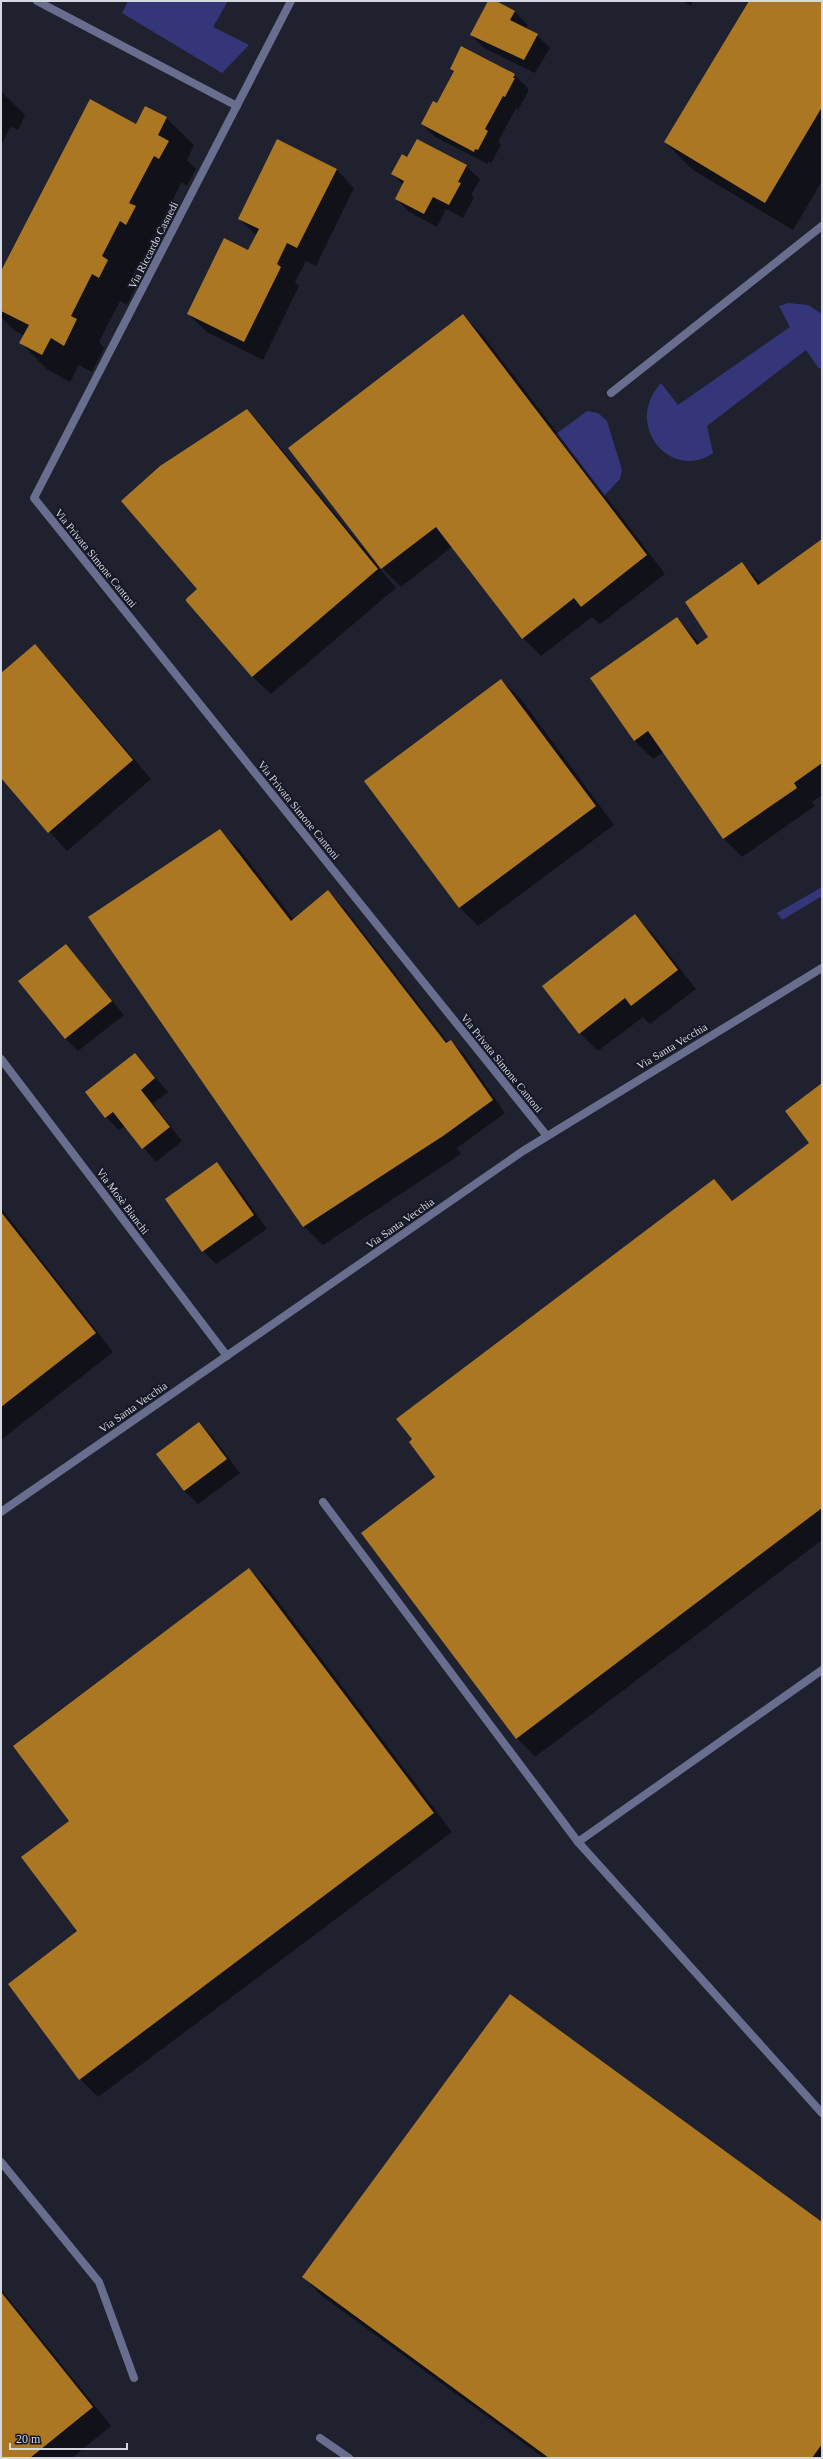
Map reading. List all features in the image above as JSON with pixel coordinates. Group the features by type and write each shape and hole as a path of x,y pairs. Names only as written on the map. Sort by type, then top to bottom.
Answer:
{"street":[{"path":"37,1 237,106"},
{"name":"Via Riccardo Casnedi","path":"34,498 291,1"},
{"path":"611,392 822,226"},
{"name":"Via Privata Simone Cantoni","path":"34,498 547,1136"},
{"name":"Via Santa Vecchia","path":"1,1512 547,1136 822,968"},
{"name":"Via Mosè Bianchi","path":"1,1060 227,1356"},
{"path":"323,1502 578,1842 822,2113"},
{"path":"578,1842 822,1670"},
{"path":"1,2162 99,2282 134,2378"},
{"path":"320,2438 349,2458"}],"shaded area":[{"path":"128,1 228,1 213,27 249,45 222,73 122,13"},
{"path":"788,303 808,305 822,314 822,366 819,369 806,350 707,426 713,453 697,460 682,460 668,455 657,445 650,432 647,416 650,400 661,383 678,405 790,327 779,306"},
{"path":"587,411 598,413 607,421 622,470 620,479 604,496 556,434"},
{"path":"822,887 822,896 782,920 777,913"}],"building":[{"path":"488,1 496,1 515,11 510,20 538,34 524,60 470,35"},
{"path":"749,1 822,1 822,107 765,203 664,142"},
{"path":"461,46 515,74 513,78 515,78 505,97 503,96 485,129 488,131 478,150 475,149 474,152 421,124 433,101 437,103 454,71 450,69"},
{"path":"90,99 136,124 145,106 167,117 158,135 169,141 159,159 154,156 129,203 136,206 126,225 120,221 102,256 108,260 99,278 92,274 71,316 77,319 64,346 51,338 42,355 19,343 29,325 1,311 1,271"},
{"path":"277,139 337,169 297,248 287,243 277,264 281,267 244,342 187,314 224,238 248,250 259,229 238,219"},
{"path":"417,139 467,165 458,182 461,183 449,205 433,197 424,214 395,199 404,181 391,174 402,154 407,157"},
{"path":"463,314 647,555 581,607 574,598 522,639 436,527 381,569 288,448"},
{"path":"247,409 378,569 252,677 186,601 186,599 197,589 121,501 160,466"},
{"path":"822,539 822,763 794,783 797,788 723,839 648,731 634,741 590,678 677,617 697,645 708,637 685,602 742,562 758,585"},
{"path":"35,644 133,760 48,833 1,778 1,673"},
{"path":"501,679 596,806 459,908 364,781"},
{"path":"220,829 291,921 328,890 446,1043 451,1040 493,1100 443,1136 303,1227 88,917"},
{"path":"635,914 678,970 631,1006 625,998 579,1034 542,986"},
{"path":"66,944 112,1001 65,1039 18,981"},
{"path":"135,1053 155,1078 141,1090 170,1127 142,1149 113,1112 105,1118 85,1092"},
{"path":"822,1083 822,1508 516,1739 361,1533 435,1477 409,1442 412,1439 396,1419 714,1179 732,1201 809,1143 785,1111"},
{"path":"217,1162 254,1215 202,1252 165,1199"},
{"path":"1,1212 96,1333 1,1407"},
{"path":"199,1422 227,1459 184,1491 156,1454"},
{"path":"249,1568 434,1813 79,2080 8,1984 77,1931 21,1857 69,1821 13,1746"},
{"path":"510,1994 822,2222 822,2444 812,2458 549,2458 302,2277"},
{"path":"1,2292 93,2407 30,2458 1,2458"}]}
